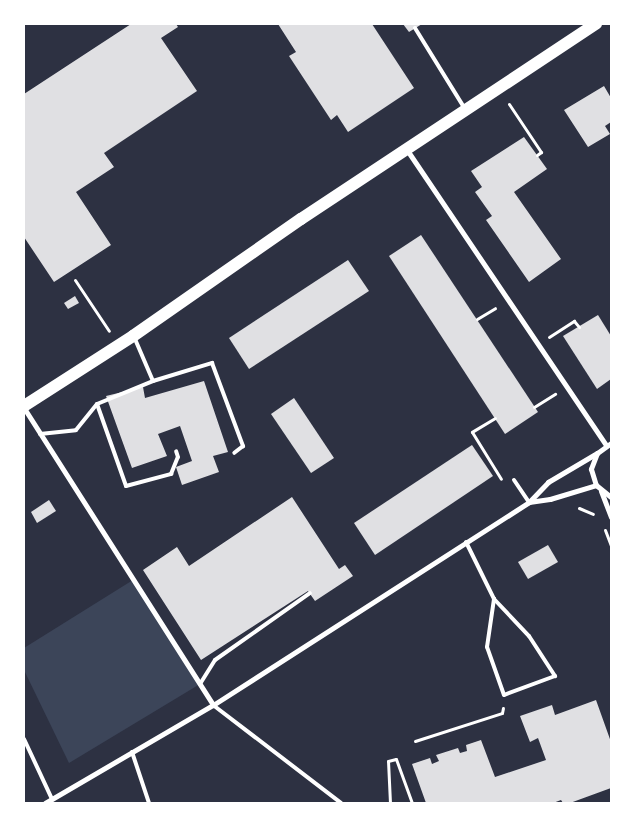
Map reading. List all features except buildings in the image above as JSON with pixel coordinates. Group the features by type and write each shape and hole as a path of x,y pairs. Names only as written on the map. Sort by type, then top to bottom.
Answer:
{"main road":[{"path":"24,407 133,336 596,24"}],"street":[{"path":"45,803 213,705 529,502 548,482 609,444 567,387 408,150"},
{"path":"24,407 213,705"},
{"path":"597,453 592,469 596,485 601,491 611,516"},
{"path":"529,502 550,499 596,485"},
{"path":"601,491 611,497"}],"lane":[{"path":"415,28 466,110"},
{"path":"133,336 153,381"},
{"path":"40,434 76,430 97,404 153,381 212,363 243,446 234,453"},
{"path":"97,404 126,486 171,474 178,457 176,451"},
{"path":"514,480 529,502"},
{"path":"466,542 494,599 529,636 555,676 504,696 487,647 494,599"},
{"path":"200,684 215,660 310,593"},
{"path":"213,705 341,803"},
{"path":"24,739 52,799"},
{"path":"132,752 150,803"}],"path":[{"path":"500,89 541,152 537,155"},
{"path":"75,280 118,346"},
{"path":"477,320 508,300"},
{"path":"538,344 574,321 579,327"},
{"path":"534,407 567,387"},
{"path":"495,418 472,432 502,481"},
{"path":"573,508 582,507 599,517"},
{"path":"602,524 611,546"},
{"path":"414,740 502,713 504,696"},
{"path":"390,803 388,761 396,759 412,803"}],"shaded area":[{"path":"133,580 200,684 69,763 24,670 24,648"}]}
